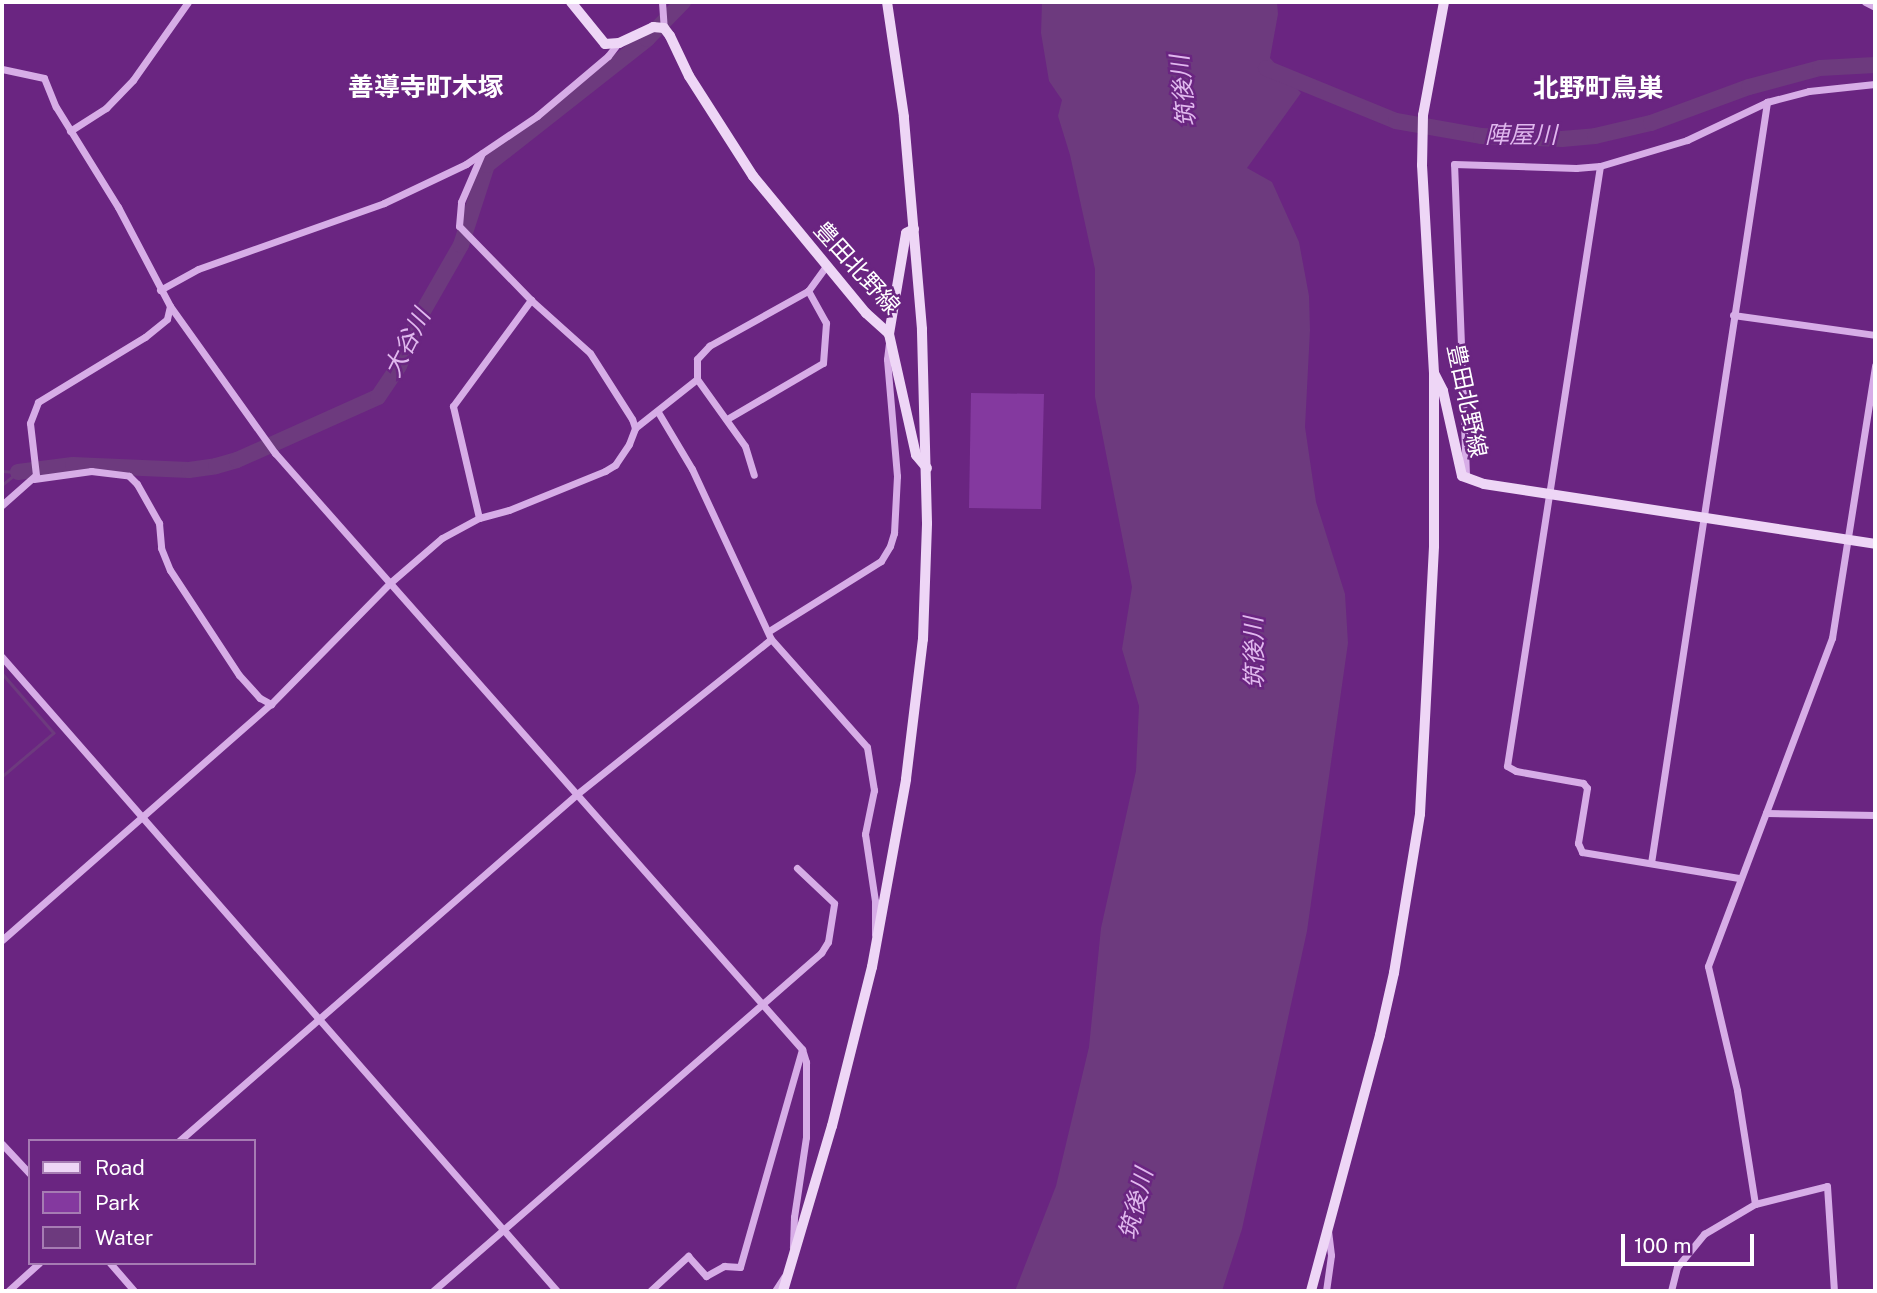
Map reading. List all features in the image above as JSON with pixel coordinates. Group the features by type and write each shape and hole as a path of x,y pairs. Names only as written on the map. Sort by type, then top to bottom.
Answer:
{"main road":[{"path":"570,2 606,44 619,43 645,29 664,28"},
{"name":"豊田北野線","path":"887,2 896,52 914,229 927,468"},
{"name":"豊田北野線","path":"1444,2 1423,115 1421,141 1434,373 1443,391 1462,476 1466,479 1548,494 1875,544"},
{"name":"豊田北野線","path":"664,28 689,76 753,176 866,313 890,334 916,455 927,468"},
{"path":"890,334 906,233 914,229"},
{"path":"1311,1291 1386,1010 1420,814 1434,546 1434,373"},
{"path":"783,1291 832,1126 876,942 906,779 923,639 927,468"}],"street":[{"path":"70,131 106,108 133,80 188,2"},
{"path":"662,2 664,28"},
{"path":"1865,2 1875,7"},
{"path":"160,290 219,261 384,203 455,170 537,116 619,43"},
{"path":"2,69 44,78 70,131 118,207 160,290 275,453 802,1049 806,1062 806,1137 794,1217 792,1260 775,1291"},
{"path":"1466,479 1454,164 1576,169 1601,166 1688,140 1768,102 1809,91 1875,84"},
{"path":"1651,863 1733,315 1768,102"},
{"path":"482,153 461,202 459,226 531,300 590,353 635,428"},
{"path":"1601,166 1507,766 1516,771 1583,783 1587,788 1578,843 1582,852 1739,878"},
{"path":"754,475 746,446 697,379 697,359 709,346 808,291 826,266"},
{"path":"727,419 823,363 826,323 808,291"},
{"path":"479,518 453,406 531,300"},
{"path":"34,479 38,467 30,423 38,402 145,337 167,318 170,306"},
{"path":"1733,315 1875,335"},
{"path":"181,1139 577,794 770,635 881,561 894,533 897,476 887,359 890,334"},
{"path":"1755,1204 1737,1090 1708,966 1739,878 1832,638 1875,365"},
{"path":"2,940 271,704 391,582 442,538 479,518 509,510 606,471 615,465 629,444 635,428 697,379"},
{"path":"658,412 692,469 770,635 867,747 874,790 865,835 875,901 876,942"},
{"path":"2,505 34,479 91,471 129,476 137,484 159,523 161,548 170,570 239,675 260,698 271,704"},
{"path":"2,657 557,1291"},
{"path":"1766,813 1875,815"},
{"path":"433,1291 821,953 828,942 834,903 797,868"},
{"path":"650,1291 688,1256 706,1276 724,1266 740,1267 802,1049"},
{"path":"2,1144 28,1172"},
{"path":"1671,1291 1677,1267 1704,1234 1755,1204 1827,1186 1835,1291"},
{"path":"1326,1291 1331,1255 1331,1234 1327,1228"},
{"path":"8,1291 37,1265"},
{"path":"112,1265 134,1291"}],"green space":[{"path":"971,393 1044,394 1041,509 969,508"}],"water":[{"name":"筑後川","path":"1042,2 1277,2 1278,14 1270,58 1301,93 1247,168 1272,182 1299,242 1309,296 1305,427 1316,502 1345,594 1348,643 1307,931 1242,1229 1222,1291 1015,1291 1056,1186 1089,1047 1101,928 1136,771 1139,706 1122,649 1132,587 1095,397 1095,269 1070,155 1058,116 1062,100 1049,81 1041,33"}],"waterway":[{"name":"大谷川","path":"18,472 73,465 189,470 216,466 237,460 378,397 399,366 418,320 461,245 487,165 647,39 683,2"},
{"name":"陣屋川","path":"1266,68 1396,121 1481,136 1562,139 1595,136 1651,123 1749,87 1820,68 1875,65"},
{"name":"大谷川","path":"2,471 18,472"},
{"path":"2,485 18,472"},
{"path":"2,673 54,733 2,777"}],"district":[{"name":"善導寺町木塚","path":"426,87"},
{"name":"北野町鳥巣","path":"1598,88"}]}
